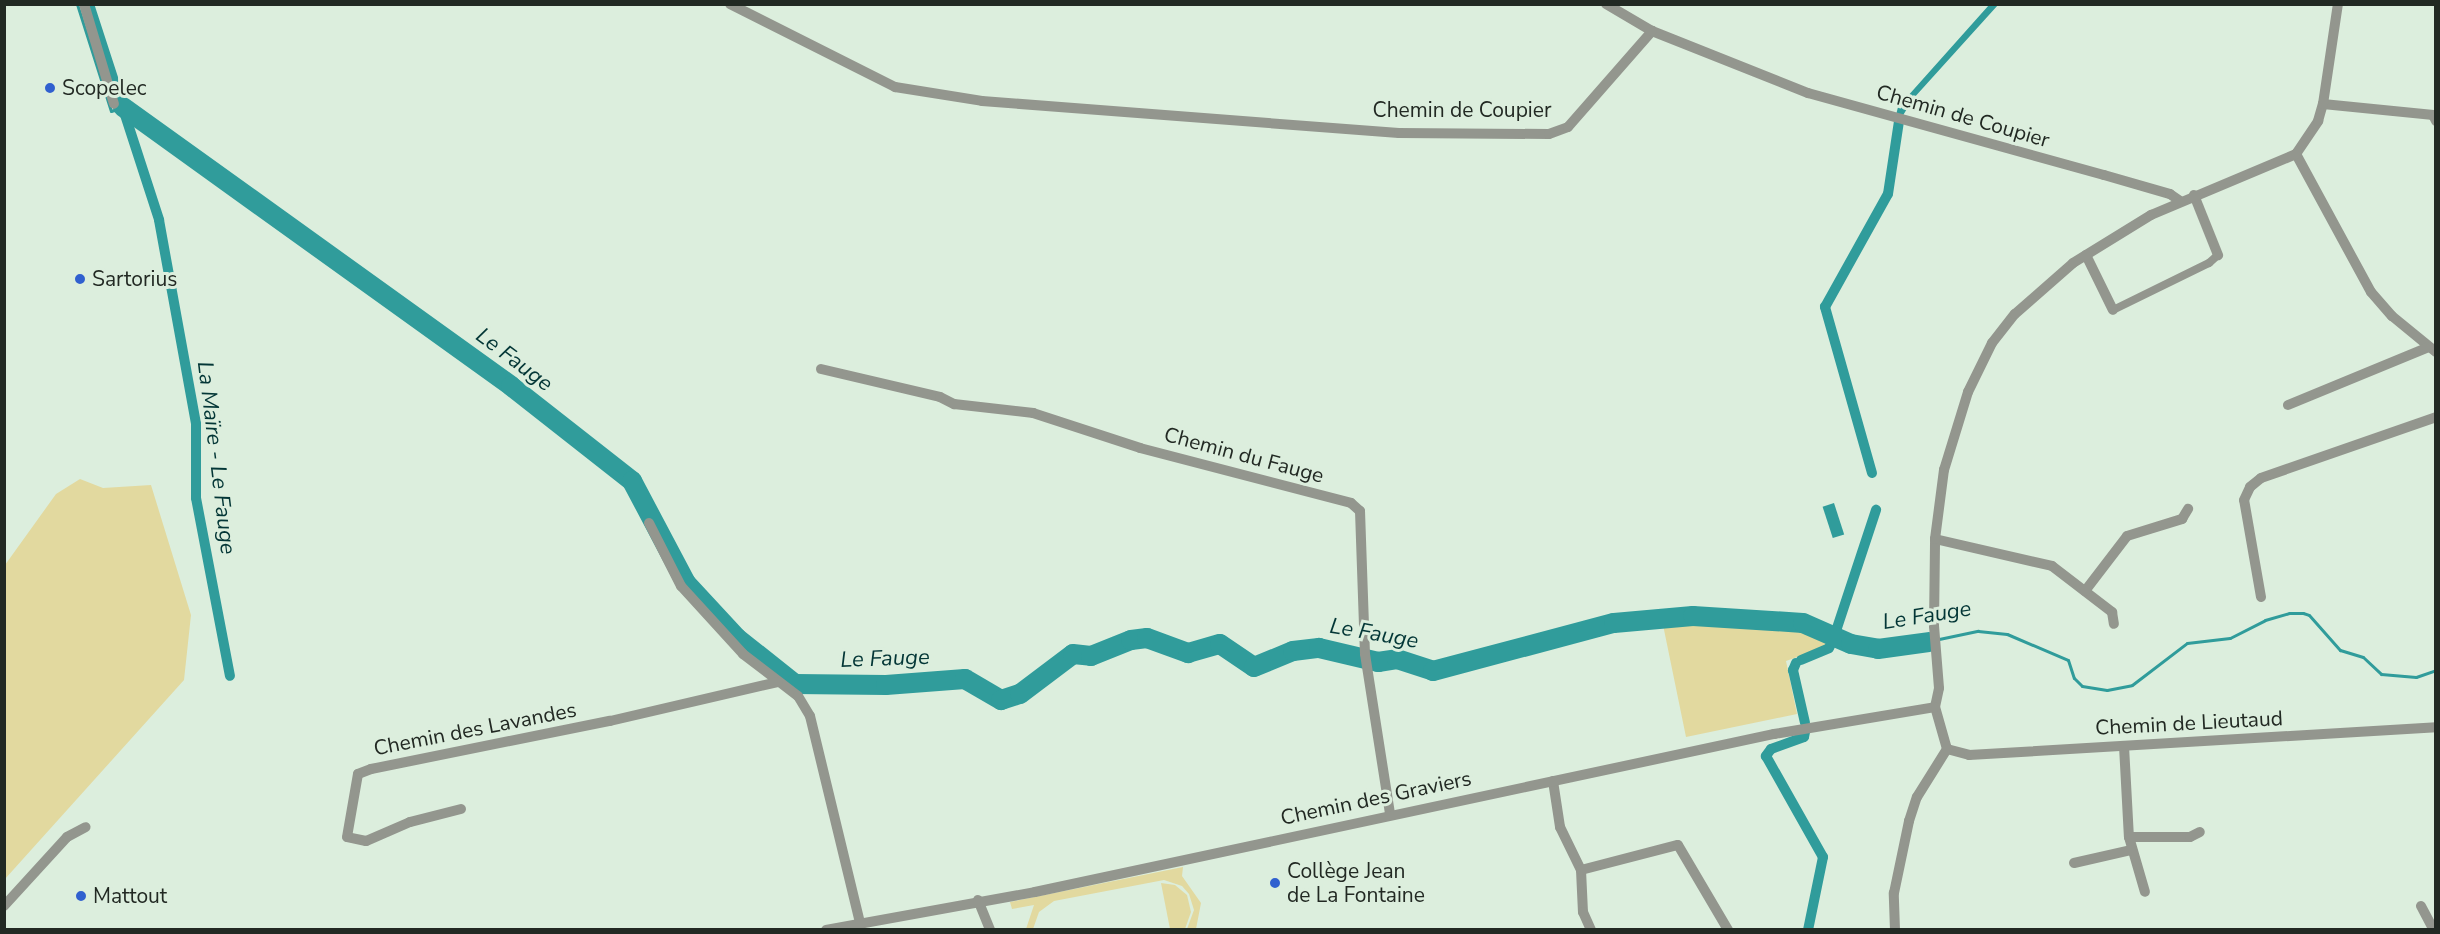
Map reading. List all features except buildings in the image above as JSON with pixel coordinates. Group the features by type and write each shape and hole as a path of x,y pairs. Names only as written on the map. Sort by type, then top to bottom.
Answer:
{"street":[{"path":"84,4 114,104"},
{"name":"Chemin de Coupier","path":"730,4 895,87 982,101 1399,133 1549,134 1568,127 1652,31 1808,93 2104,175 2169,194 2180,201"},
{"path":"1606,4 1652,31"},
{"path":"1895,930 1894,893 1909,821 1917,797 1947,749 1935,707 1939,688 1934,627 1935,539 1944,470 1968,392 1992,343 2015,314 2086,255 2180,201 2296,154 2319,121 2338,4"},
{"path":"2323,104 2433,115 2436,121"},
{"path":"2288,405 2432,350 2392,316 2371,292 2296,154"},
{"path":"2086,255 2113,310 2209,263 2218,255 2194,195"},
{"name":"Chemin du Fauge","path":"821,369 940,397 954,404 1033,413 1140,448 1351,503 1360,511 1365,659 1390,813"},
{"path":"2261,597 2244,500 2250,487 2261,478 2436,417"},
{"path":"2085,591 2127,536 2181,519 2188,509"},
{"path":"649,523 681,586 743,654 798,696 810,716 860,922"},
{"path":"1935,539 2052,566 2112,612 2114,624"},
{"name":"Chemin des Lavandes","path":"461,809 410,822 366,841 347,837 358,774 371,769 610,721 778,682"},
{"name":"Chemin des Graviers","path":"826,930 978,900 1035,892 1390,813 1552,782 1828,723 1935,707"},
{"name":"Chemin de Lieutaud","path":"1947,749 1969,755 2436,728"},
{"path":"2124,746 2129,837 2145,892"},
{"path":"1552,782 1560,827 1581,870 1583,912 1591,930"},
{"path":"4,906 66,837 86,827"},
{"path":"2129,837 2190,837 2200,832"},
{"path":"1581,870 1678,845 1728,930"},
{"path":"2074,863 2131,850"},
{"path":"978,900 990,930"},
{"path":"2421,906 2434,930"}],"shaded area":[{"path":"80,479 103,488 151,485 191,615 184,680 5,879 5,565 56,494"},
{"path":"1704,617 1800,624 1830,638 1825,647 1786,661 1797,714 1686,737 1662,620"},
{"path":"1183,867 1182,876 1201,903 1196,929 1187,929 1194,910 1189,894 1182,886 1164,880 1054,901 1039,912 1033,929 1026,929 1034,905 1012,909 1010,902"},
{"path":"1161,883 1175,885 1187,895 1191,912 1185,929 1170,929"}],"water":[{"path":"1989,5 1998,5 1913,99 1902,117 1896,115 1898,107"},
{"path":"1834,503 1844,534 1833,538 1823,507"}],"waterway":[{"path":"77,4 111,111 123,107"},
{"name":"La Maïre - Le Fauge","path":"89,4 159,220 196,424 196,498 230,676"},
{"name":"Le Fauge","path":"123,107 511,386 632,481 686,583 737,638 795,684 886,685 965,679 1001,700 1020,694 1073,654 1091,656 1131,640 1147,638 1188,653 1220,644 1254,667 1293,651 1319,648 1378,662 1397,659 1433,671 1614,623 1693,616 1803,623 1851,644 1878,649 1929,642"},
{"path":"1872,473 1825,307 1888,194 1899,121"},
{"path":"1835,634 1876,510"},
{"name":"Le Fauge","path":"1939,639 1978,631 2007,634 2068,660 2074,678 2082,686 2107,690 2132,685 2187,643 2230,638 2265,620 2289,613 2303,613 2309,615 2340,650 2363,657 2381,674 2416,677 2436,670"},
{"path":"1801,660 1829,648 1833,640"},
{"path":"1796,663 1793,670 1805,723"},
{"path":"1805,732 1804,737 1771,749 1766,756 1823,857 1808,930"}],"place":[{"name":"Scopelec","path":"50,88"},
{"name":"Sartorius","path":"80,279"},
{"name":"Collège Jean de La Fontaine","path":"1275,883"},
{"name":"Mattout","path":"81,896"}]}
